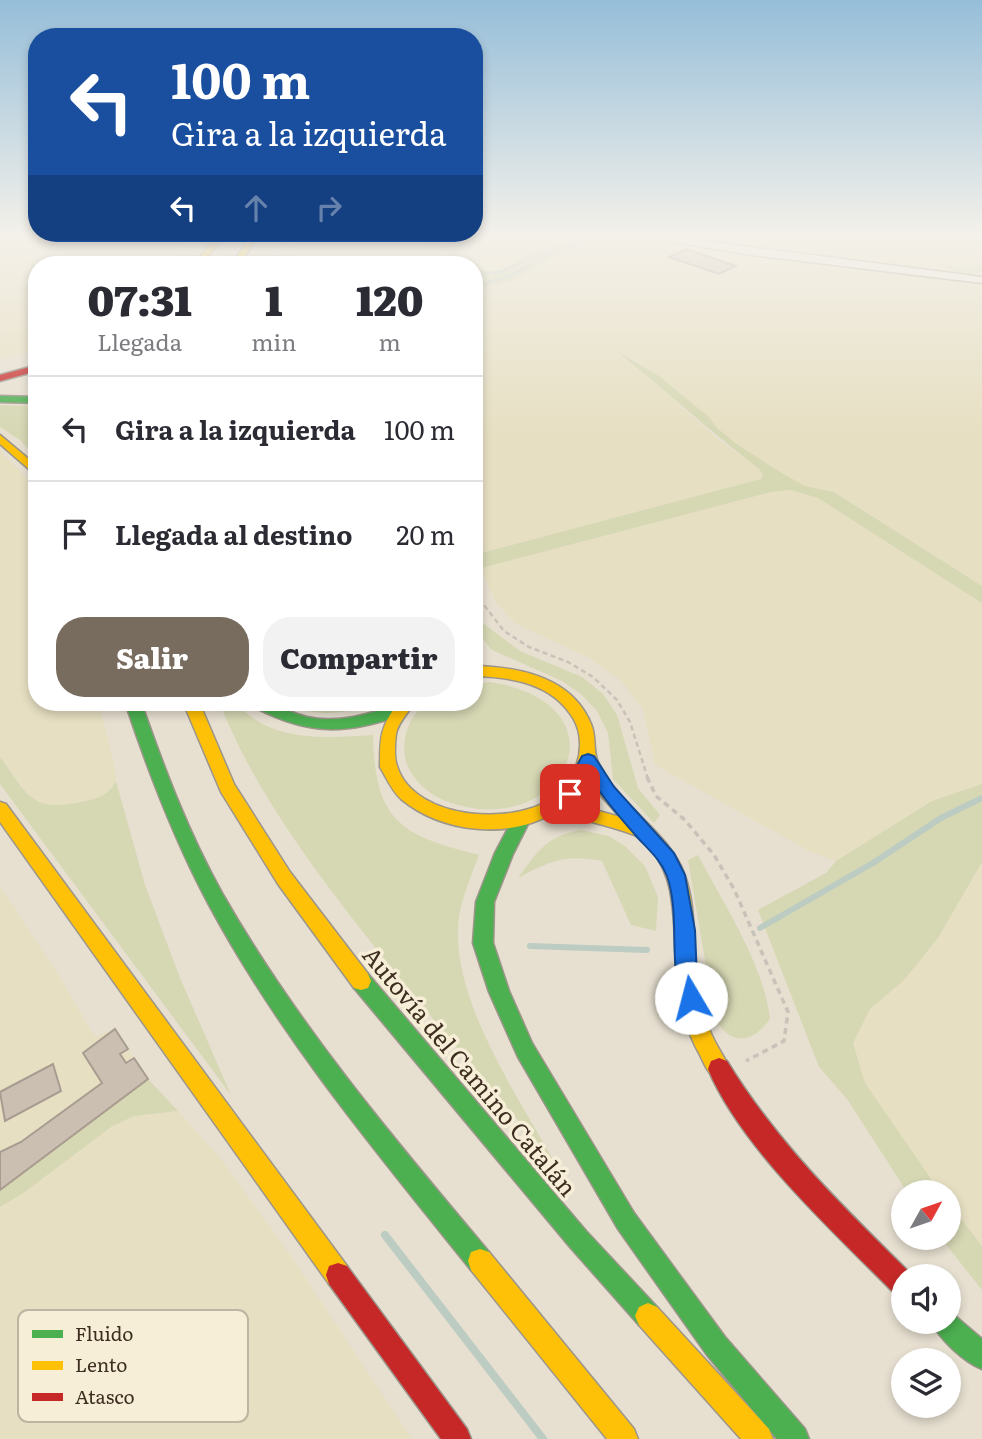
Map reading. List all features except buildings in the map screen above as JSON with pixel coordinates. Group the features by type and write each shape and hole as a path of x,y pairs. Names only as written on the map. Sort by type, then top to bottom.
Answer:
{"main road":[{"path":"0,378 28,370"},
{"path":"0,399 28,400"},
{"path":"0,438 28,464"},
{"path":"399,711 391,723 386,754 397,783 426,810 457,822 493,825 520,821 544,813 570,794 580,781 588,760 589,739 582,718 567,699 547,685 523,675 483,666"},
{"path":"128,711 163,793 212,889 264,976 349,1100 624,1439"},
{"path":"137,711 163,793"},
{"name":"Autovía del Camino Catalán","path":"195,711 227,787 284,878 360,981 579,1239 759,1439"},
{"path":"271,711 303,724 335,727 359,724 391,711"},
{"path":"588,760 608,792 667,858 676,875 685,930 687,979 700,1035 731,1091 779,1155 891,1272"},
{"path":"555,805 640,830"},
{"path":"0,808 457,1439"},
{"path":"520,821 485,902 484,943 499,992 525,1050 626,1221 716,1346 795,1439"},
{"path":"958,1334 982,1356"}],"shaded area":[{"path":"0,300 28,300 28,352 0,360"},
{"path":"483,300 982,300 982,586 835,492 805,486 735,443 717,428 709,417 659,376 620,352 718,439 759,469 763,474 761,479 483,553"},
{"path":"0,451 28,483 28,711 101,711 116,781 111,791 99,798 46,806 32,799 0,757"},
{"path":"791,490 818,498 982,603 982,784 932,801 836,861 811,852 655,765 643,709 621,681 591,659 515,623 495,601 483,573 483,567 771,492"},
{"path":"982,862 982,1246 961,1219 961,1180 931,1180 865,1083 853,1043 870,1009 904,980 938,938"},
{"path":"0,886 56,971 95,1037 115,1029 148,1079 0,1190"},
{"path":"178,1111 221,1159 297,1265 412,1439 0,1439 0,1207 22,1194 111,1127 134,1116"}],"green space":[{"path":"615,350 659,376 709,417 717,428 735,443 780,472 805,486 834,492 982,586 982,603 818,498 791,490 771,492 483,567 483,553 761,479 763,474 759,469"},
{"path":"0,405 28,406 28,448 20,440 0,427"},
{"path":"483,622 520,651 582,677 603,694 617,715 638,788 660,815 654,823 613,779 608,733 597,711 582,695 562,681 492,650 483,640"},
{"path":"491,682 534,696 560,716 570,741 566,766 549,788 523,804 489,809 448,802 427,790 415,779 407,765 404,749 406,734 418,711 483,711 483,683"},
{"path":"223,711 245,711 265,725 299,735 373,735 379,787 397,820 429,840 479,855 459,916 458,947 464,979 489,1044 555,1163 424,1008 313,866 270,803"},
{"path":"307,711 347,711 331,713"},
{"path":"0,757 32,798 51,805 97,798 106,793 116,781 145,885 180,978 231,1095 0,784"},
{"path":"982,784 982,862 938,938 904,980 870,1009 853,1043 865,1083 932,1180 899,1180 847,1099 819,1067 758,910 826,873 836,861 932,801"},
{"path":"581,830 609,836 626,847 645,866 658,897 656,931 631,925 602,861 578,858 558,860 518,878 544,846 559,836"},
{"path":"698,855 741,934 766,998 770,1019 749,1037 735,1038 715,1019 688,860"},
{"path":"148,1079 178,1111 134,1116 111,1127 22,1194 0,1207 0,1190"},
{"path":"961,1219 982,1246 982,1290 950,1250 961,1250"}],"waterway":[{"path":"760,928 873,863 941,818 982,798"},
{"path":"530,946 647,950"},
{"path":"385,1235 543,1439"}],"traffic: fast":[{"path":"0,399 28,400"},
{"path":"136,711 164,789 186,840 247,953 282,1007 359,1111 480,1261"},
{"path":"274,711 293,719 327,725 361,722 396,711"},
{"path":"520,822 504,853 485,902 483,943 499,992 525,1050 626,1221 716,1346 795,1439"},
{"path":"361,981 578,1239 648,1316"},
{"path":"958,1334 982,1356"}],"traffic: slow":[{"path":"0,438 28,464"},
{"path":"400,711 388,734 389,767 405,792 432,810 466,820 503,822 537,814 566,797 584,769 588,755 585,726 569,701 545,684 518,675 483,672"},
{"path":"195,711 227,787 284,878 361,981"},
{"path":"588,760 608,792 667,858 676,875 685,930 687,979 700,1035 719,1069"},
{"path":"555,805 640,830"},
{"path":"0,809 338,1275"},
{"path":"480,1261 624,1439"},
{"path":"648,1316 759,1439"}],"traffic: jam":[{"path":"0,378 28,370"},
{"path":"719,1069 737,1099 780,1156 891,1272"},
{"path":"338,1275 457,1439"}],"route":[{"path":"570,794 580,781 588,760 608,792 667,858 676,875 680,895 691,998"}]}
